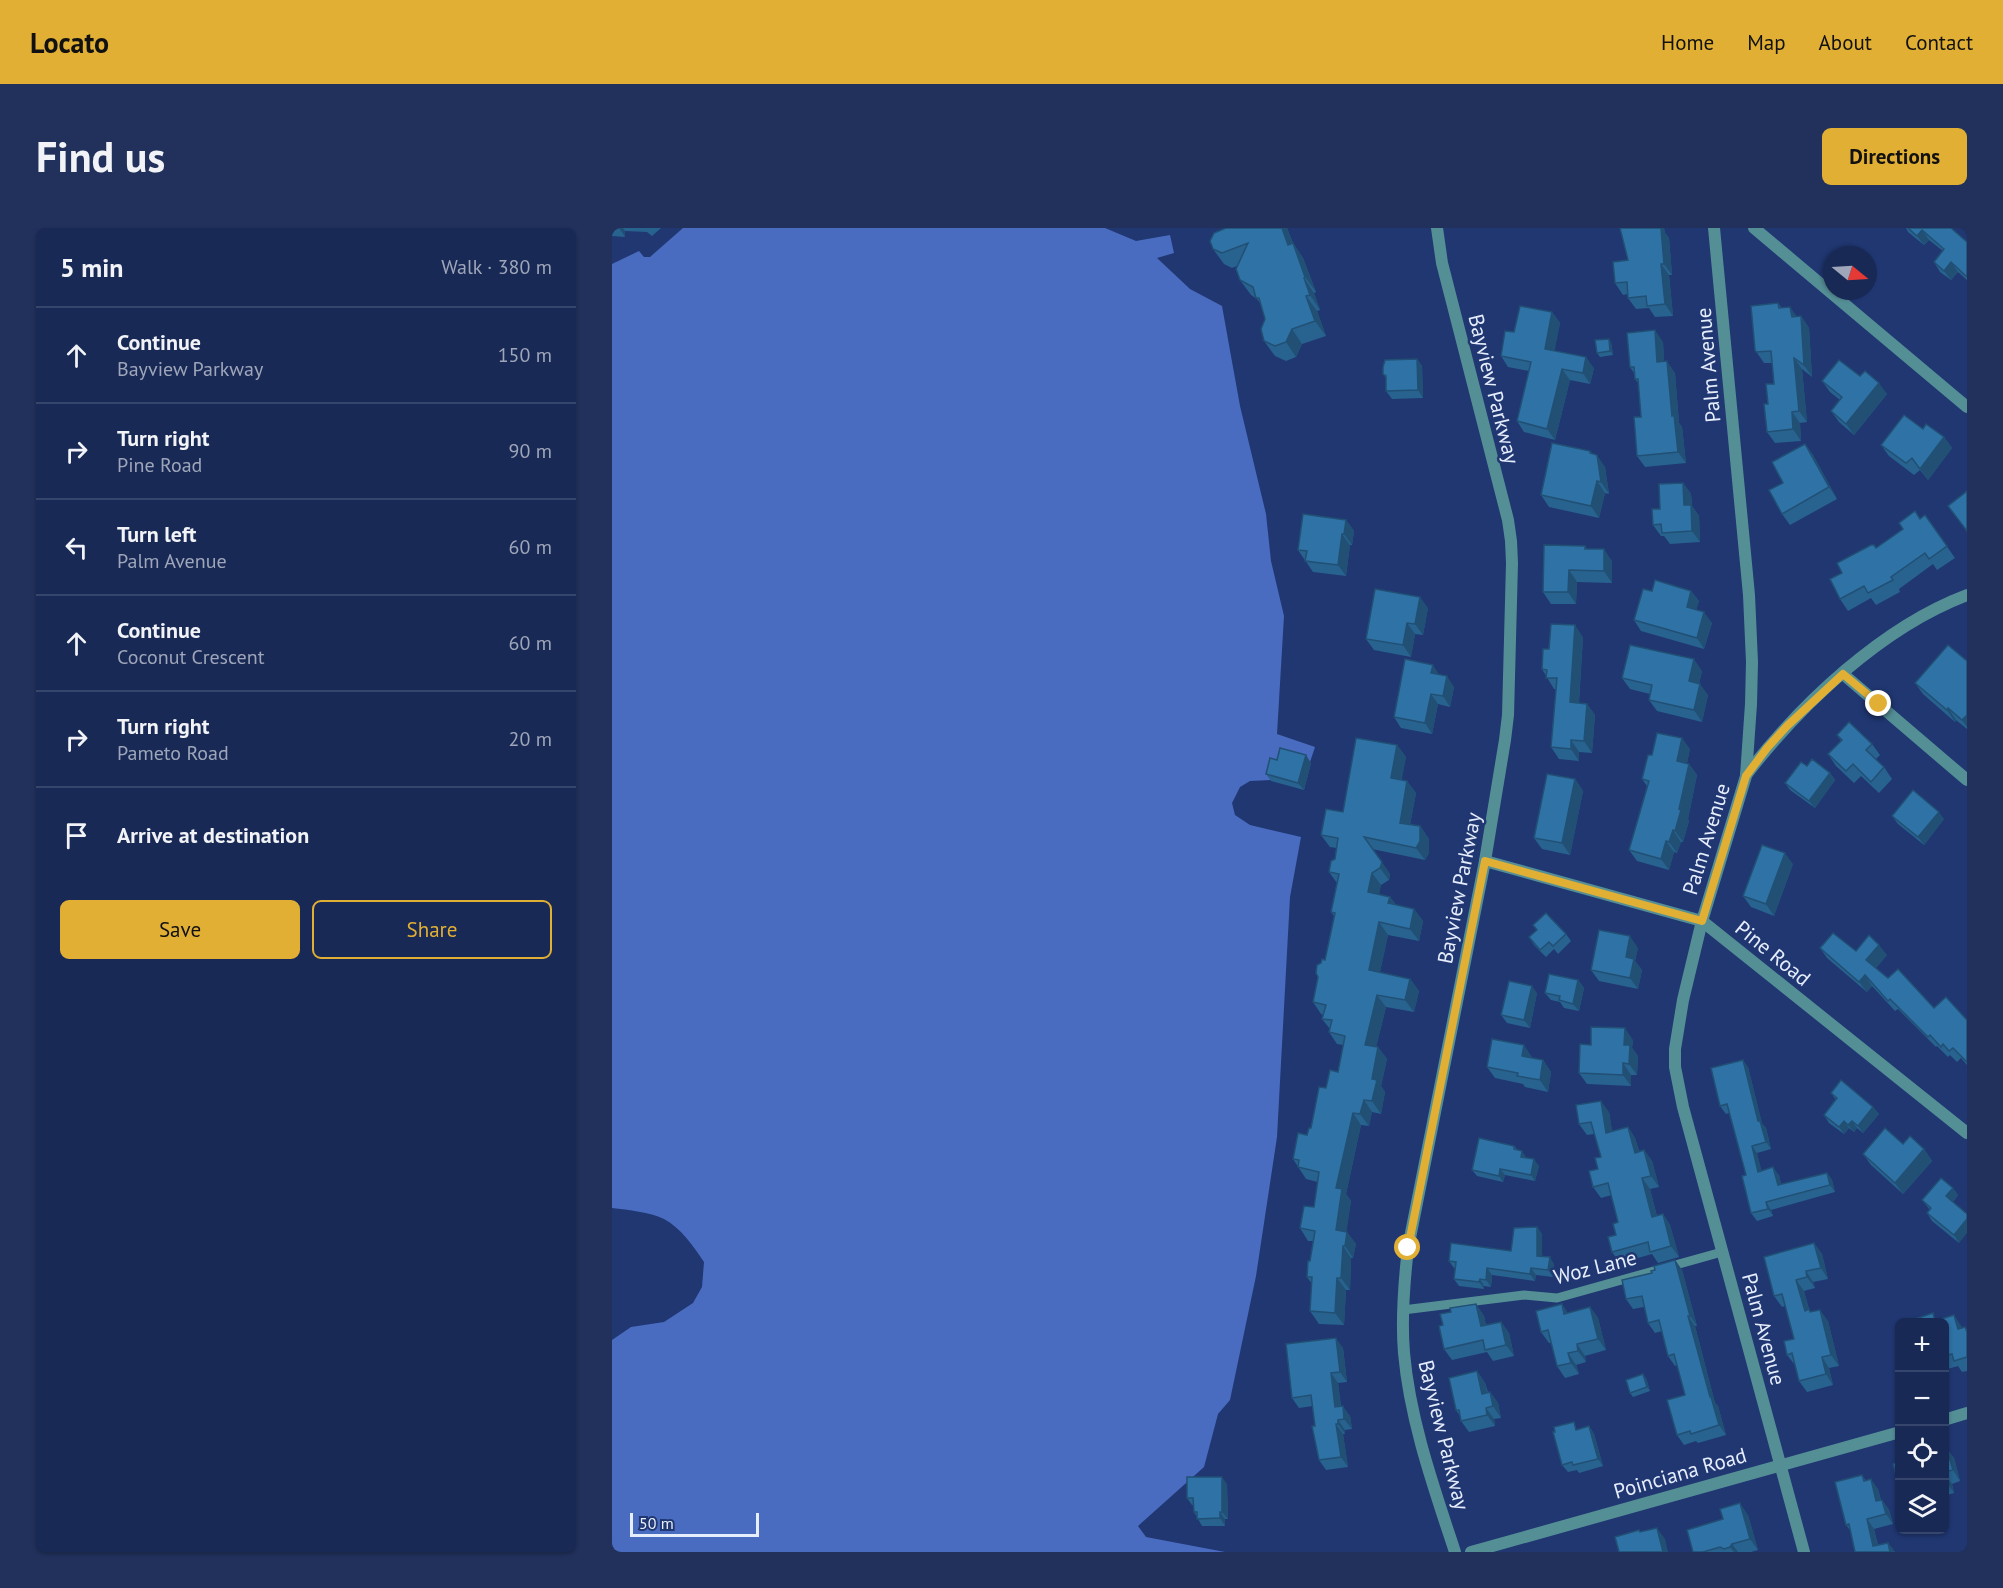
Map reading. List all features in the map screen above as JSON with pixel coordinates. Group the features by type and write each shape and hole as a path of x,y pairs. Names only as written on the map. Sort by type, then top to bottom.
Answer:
{"street":[{"name":"Bayview Parkway","path":"1437,228 1442,263 1511,541 1508,715 1485,861 1408,1248 1403,1310 1404,1353 1415,1414 1437,1497 1455,1552"},
{"name":"Palm Avenue","path":"1714,228 1749,595 1752,673 1746,776 1702,921 1683,1000 1675,1049 1675,1066 1683,1107 1804,1552"},
{"path":"1754,228 1967,407"},
{"path":"1746,776 1787,726 1843,674 1900,630 1926,614 1967,595"},
{"path":"1843,674 1967,780"},
{"name":"Pine Road","path":"1485,861 1702,921 1967,1133"},
{"path":"1949,1418 1967,1413"},
{"name":"Poinciana Road","path":"1472,1552 1895,1433"}],"lane":[{"name":"Woz Lane","path":"1403,1310 1524,1295 1557,1298 1722,1252"}],"water":[{"path":"683,228 1105,228 1136,241 1170,235 1174,253 1157,258 1190,289 1222,306 1240,406 1266,514 1271,561 1284,616 1277,734 1315,747 1310,762 1271,780 1250,781 1240,787 1232,803 1235,815 1250,825 1301,837 1290,897 1277,1137 1256,1276 1230,1400 1218,1414 1204,1467 1138,1526 1146,1537 1225,1552 612,1552 612,1340 631,1327 664,1322 693,1303 702,1287 704,1262 681,1233 664,1219 645,1213 612,1208 612,264 639,251 644,257 650,257"}],"building":[{"path":"1226,228 1282,228 1288,245 1293,243 1305,277 1310,295 1306,296 1315,321 1292,329 1286,342 1275,346 1264,341 1261,329 1265,319 1259,298 1256,298 1253,287 1240,280 1236,269 1248,243 1222,253 1213,249 1210,241 1214,233"},
{"path":"1620,228 1661,228 1664,264 1661,264 1665,304 1647,306 1646,296 1628,298 1627,282 1615,283 1613,262 1628,260"},
{"path":"1908,228 1951,228 1967,242 1967,277 1951,262 1944,271 1934,262 1944,249 1922,230 1917,236"},
{"path":"1778,303 1779,308 1790,307 1792,317 1801,316 1804,365 1794,358 1799,411 1792,412 1793,429 1767,432 1764,404 1768,404 1766,384 1774,384 1771,351 1756,352 1755,350 1751,306"},
{"path":"1520,306 1552,312 1545,349 1586,357 1583,373 1562,369 1547,429 1517,421 1531,362 1501,356 1505,331 1514,332"},
{"path":"1655,330 1657,362 1667,361 1678,452 1637,456 1634,417 1641,417 1638,379 1635,379 1634,367 1630,367 1627,333"},
{"path":"1609,339 1610,351 1597,353 1595,340"},
{"path":"1417,359 1418,390 1386,391 1386,376 1383,374 1385,360"},
{"path":"1839,360 1860,376 1865,371 1879,383 1846,424 1831,411 1842,397 1822,381"},
{"path":"1904,415 1923,429 1926,424 1944,437 1920,469 1912,458 1906,463 1881,445"},
{"path":"1552,443 1590,451 1597,455 1601,482 1597,481 1591,506 1541,495"},
{"path":"1805,444 1829,487 1782,514 1769,490 1783,483 1772,462"},
{"path":"1683,483 1684,505 1691,505 1692,531 1662,533 1661,524 1653,525 1652,509 1660,509 1659,484"},
{"path":"1967,491 1967,531 1948,506"},
{"path":"1915,511 1920,519 1925,515 1947,546 1929,559 1925,553 1891,577 1893,580 1868,593 1864,586 1840,599 1830,579 1842,573 1837,563 1871,545 1876,548 1903,529 1899,523"},
{"path":"1303,514 1346,520 1338,565 1305,561 1307,551 1298,550"},
{"path":"1544,545 1604,549 1604,571 1569,570 1568,592 1543,592"},
{"path":"1655,580 1691,591 1687,607 1704,612 1697,638 1634,620 1643,589 1652,591"},
{"path":"1375,589 1420,597 1415,624 1407,623 1403,645 1366,639"},
{"path":"1551,624 1575,625 1570,702 1587,704 1584,741 1571,740 1571,749 1551,747 1557,678 1546,678 1547,670 1542,669 1543,649 1549,649"},
{"path":"1630,645 1694,659 1689,681 1700,684 1694,710 1649,700 1652,685 1622,678"},
{"path":"1948,645 1967,661 1967,715 1962,720 1915,683"},
{"path":"1405,659 1433,665 1431,673 1447,676 1443,696 1431,694 1425,723 1394,717"},
{"path":"1849,722 1872,744 1866,750 1884,767 1871,782 1853,764 1846,771 1828,754 1842,740 1837,735"},
{"path":"1657,733 1682,738 1677,761 1689,764 1675,831 1673,830 1669,842 1666,841 1661,859 1629,850 1649,781 1642,779 1648,755 1652,755"},
{"path":"1356,738 1397,745 1391,778 1407,781 1400,823 1420,826 1420,841 1416,848 1364,837 1382,862 1380,868 1372,873 1368,892 1390,897 1388,903 1414,909 1410,929 1379,922 1369,970 1410,979 1405,1000 1377,995 1365,1045 1378,1047 1372,1079 1377,1080 1372,1101 1364,1100 1360,1114 1353,1113 1336,1188 1342,1189 1336,1230 1347,1232 1345,1246 1343,1246 1341,1278 1337,1278 1335,1313 1310,1311 1312,1277 1307,1277 1308,1261 1310,1261 1315,1231 1300,1228 1304,1206 1314,1207 1319,1172 1298,1167 1299,1160 1293,1159 1298,1133 1307,1135 1311,1128 1319,1087 1326,1088 1330,1070 1338,1072 1345,1036 1329,1032 1332,1020 1322,1019 1326,1005 1313,1002 1318,977 1317,965 1322,959 1325,960 1335,913 1331,912 1339,874 1329,872 1331,861 1335,859 1338,838 1321,835 1326,809 1343,812"},
{"path":"1280,748 1306,755 1298,783 1266,774 1270,758 1277,760"},
{"path":"1812,759 1830,773 1809,801 1785,783 1801,762 1807,766"},
{"path":"1547,774 1575,779 1562,843 1534,838"},
{"path":"1913,790 1939,812 1918,837 1892,816"},
{"path":"1762,845 1785,853 1766,904 1743,896"},
{"path":"1546,913 1566,934 1553,946 1549,942 1540,950 1529,937 1537,930 1533,925"},
{"path":"1599,930 1630,936 1626,957 1634,959 1630,978 1591,970"},
{"path":"1833,933 1856,951 1869,935 1879,945 1866,960 1888,978 1898,969 1934,1008 1946,997 1967,1020 1967,1062 1953,1048 1949,1051 1943,1044 1941,1047 1930,1035 1928,1037 1890,999 1888,1001 1865,975 1859,982 1820,948"},
{"path":"1549,974 1578,980 1573,1004 1559,1000 1560,996 1545,993"},
{"path":"1509,981 1532,986 1524,1020 1501,1015"},
{"path":"1591,1027 1625,1028 1624,1045 1630,1045 1629,1064 1623,1063 1623,1075 1579,1073 1580,1044 1591,1045"},
{"path":"1492,1039 1524,1045 1522,1056 1543,1060 1540,1080 1487,1067"},
{"path":"1743,1060 1758,1121 1760,1121 1766,1142 1752,1146 1758,1172 1773,1167 1778,1185 1827,1173 1830,1185 1766,1202 1768,1209 1751,1213 1742,1176 1746,1175 1727,1104 1720,1106 1711,1068"},
{"path":"1841,1080 1873,1107 1858,1126 1852,1121 1848,1125 1844,1121 1839,1127 1824,1115 1837,1098 1831,1093"},
{"path":"1601,1101 1606,1133 1628,1127 1635,1153 1644,1150 1651,1176 1642,1178 1652,1217 1663,1214 1671,1246 1650,1252 1648,1242 1612,1252 1608,1237 1616,1235 1613,1224 1618,1222 1608,1183 1593,1187 1589,1171 1598,1169 1595,1158 1601,1157 1591,1122 1579,1124 1576,1105"},
{"path":"1885,1128 1903,1144 1910,1136 1924,1149 1895,1183 1863,1154"},
{"path":"1479,1138 1514,1146 1514,1149 1522,1151 1521,1157 1534,1159 1531,1175 1500,1169 1499,1176 1472,1170"},
{"path":"1941,1178 1953,1188 1946,1196 1967,1214 1967,1219 1954,1235 1927,1213 1931,1208 1922,1200"},
{"path":"1537,1227 1537,1256 1550,1257 1548,1270 1531,1268 1530,1274 1487,1268 1486,1280 1480,1279 1479,1282 1454,1279 1456,1262 1449,1261 1451,1243 1511,1251 1514,1228"},
{"path":"1814,1243 1821,1268 1806,1271 1807,1277 1796,1280 1805,1311 1820,1310 1831,1355 1822,1357 1826,1374 1799,1381 1792,1353 1787,1355 1784,1341 1794,1339 1782,1294 1774,1296 1764,1257"},
{"path":"1675,1260 1690,1316 1688,1316 1719,1425 1691,1434 1690,1431 1677,1435 1667,1400 1685,1395 1674,1354 1668,1356 1659,1320 1648,1323 1642,1296 1626,1299 1622,1280 1652,1273 1651,1271 1655,1270 1654,1266"},
{"path":"1476,1304 1481,1326 1501,1322 1506,1345 1485,1350 1483,1340 1444,1349 1439,1326 1443,1325 1440,1314 1451,1312 1450,1308"},
{"path":"1562,1304 1564,1314 1590,1307 1598,1339 1577,1344 1578,1351 1568,1353 1571,1363 1557,1366 1548,1330 1541,1332 1536,1311"},
{"path":"1933,1313 1934,1318 1918,1318"},
{"path":"1954,1315 1958,1329 1965,1327 1967,1332 1967,1357 1954,1361 1952,1354 1949,1355 1949,1318 1944,1318"},
{"path":"1336,1338 1340,1372 1331,1373 1335,1407 1343,1406 1344,1419 1338,1420 1336,1424 1341,1457 1319,1460 1312,1426 1315,1426 1311,1395 1292,1398 1286,1344"},
{"path":"1477,1371 1482,1394 1490,1392 1493,1406 1486,1408 1487,1415 1461,1421 1459,1410 1456,1410 1449,1378"},
{"path":"1643,1374 1647,1387 1630,1393 1626,1380"},
{"path":"1574,1422 1576,1430 1589,1426 1598,1459 1573,1465 1572,1462 1562,1465 1553,1432 1555,1432 1554,1427"},
{"path":"1949,1457 1953,1470 1949,1471"},
{"path":"1862,1475 1864,1481 1871,1479 1876,1501 1882,1500 1886,1514 1867,1519 1873,1546 1888,1543 1890,1552 1855,1552 1849,1524 1846,1525 1835,1482"},
{"path":"1187,1477 1222,1477 1220,1518 1197,1519 1193,1498 1187,1498"},
{"path":"1740,1503 1750,1539 1724,1549 1720,1547 1703,1552 1693,1552 1687,1530 1723,1519 1720,1509"},
{"path":"1657,1528 1663,1552 1619,1552 1615,1537 1639,1530 1640,1532"}],"route":[{"path":"1408,1248 1485,861 1702,921 1746,776 1767,748 1810,703 1843,674 1879,704"}]}
